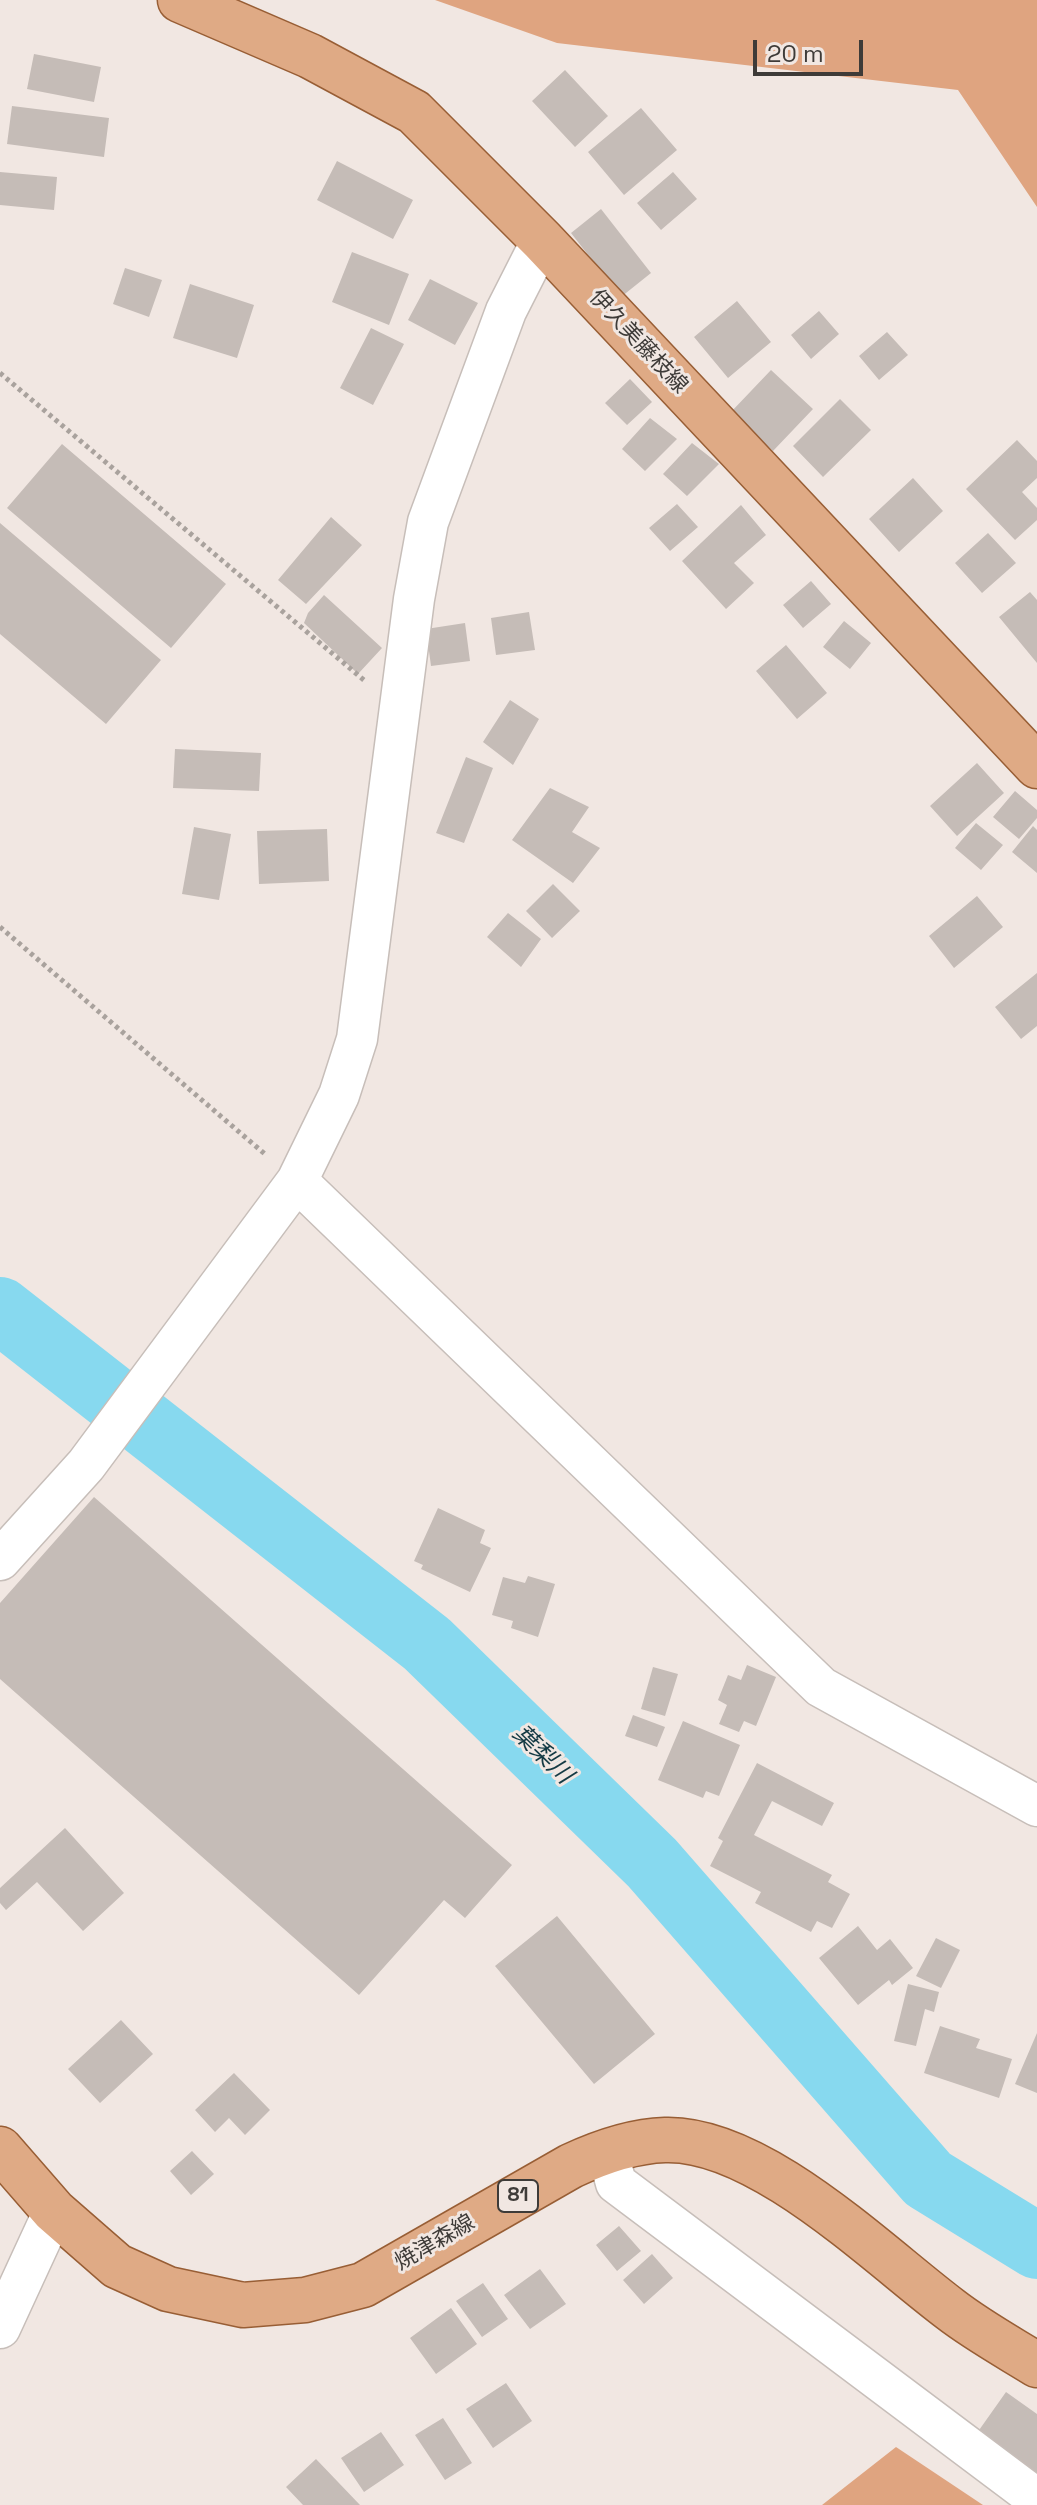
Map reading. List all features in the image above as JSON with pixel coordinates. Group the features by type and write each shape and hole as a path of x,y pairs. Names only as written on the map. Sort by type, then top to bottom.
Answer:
{"main road":[{"name":"伊久美藤枝線","path":"180,0 310,56 414,112 542,240 1037,766"},
{"name":"焼津森線","path":"0,2149 54,2211 117,2266 168,2289 243,2305 305,2300 363,2285 571,2166 607,2150 667,2140 725,2151 794,2187 953,2312 1037,2365"}],"street":[{"path":"0,1560 86,1465 297,1181 339,1095 357,1039 428,522 506,311 542,240"},
{"path":"297,1181 821,1687 1037,1806"},
{"path":"607,2150 616,2183 1037,2499"},
{"path":"0,2328 54,2211"}],"path":[{"path":"0,373 400,710"},
{"path":"0,927 297,1181"}],"shaded area":[{"path":"435,0 1037,0 1037,207 958,90 557,43"},
{"path":"896,2447 983,2505 822,2505"}],"building":[{"path":"34,54 101,67 94,102 27,89"},
{"path":"565,70 608,116 575,147 532,101"},
{"path":"12,106 109,118 104,157 7,144"},
{"path":"641,108 677,150 624,195 588,152"},
{"path":"337,161 413,200 393,239 317,200"},
{"path":"0,172 57,177 54,210 0,205"},
{"path":"673,172 697,199 661,230 637,203"},
{"path":"601,209 651,273 621,297 571,233"},
{"path":"352,252 409,274 389,325 332,302"},
{"path":"125,268 162,280 149,317 113,304"},
{"path":"430,279 478,303 455,345 408,320"},
{"path":"190,284 254,305 237,358 173,338"},
{"path":"737,301 771,342 728,378 694,337"},
{"path":"819,311 839,334 811,359 791,335"},
{"path":"371,328 404,344 373,405 340,388"},
{"path":"887,332 908,355 879,380 859,356"},
{"path":"771,370 813,409 773,451 731,412"},
{"path":"630,379 652,402 627,425 605,403"},
{"path":"840,399 871,430 823,477 793,446"},
{"path":"650,418 677,439 645,471 622,449"},
{"path":"1017,440 1037,461 1037,478 1022,492 1037,508 1037,520 1015,540 966,489"},
{"path":"692,443 719,464 687,496 663,474"},
{"path":"62,444 226,584 171,648 7,508"},
{"path":"913,478 943,511 899,552 869,519"},
{"path":"677,504 698,527 670,551 649,528"},
{"path":"741,505 766,535 734,563 754,583 726,609 682,561"},
{"path":"331,517 362,545 306,604 278,580"},
{"path":"0,523 161,660 106,724 0,634"},
{"path":"988,533 1016,563 982,593 955,563"},
{"path":"811,581 831,604 803,628 783,605"},
{"path":"1030,592 1037,600 1037,663 999,617"},
{"path":"324,595 382,648 358,674 304,623 308,613"},
{"path":"529,612 535,650 496,655 491,618"},
{"path":"844,621 871,643 850,669 823,647"},
{"path":"465,623 470,661 431,666 426,629"},
{"path":"786,645 827,693 797,719 756,671"},
{"path":"510,700 539,719 513,765 483,742"},
{"path":"175,749 261,753 259,791 173,788"},
{"path":"466,757 493,768 464,843 436,833"},
{"path":"977,763 1004,793 957,836 930,806"},
{"path":"550,788 589,807 572,832 600,848 573,883 512,840"},
{"path":"1015,791 1037,810 1037,818 1019,839 993,817"},
{"path":"976,823 1003,845 981,870 955,848"},
{"path":"1033,826 1037,830 1037,873 1012,852"},
{"path":"194,827 231,834 219,900 182,894"},
{"path":"327,829 329,881 259,884 257,831"},
{"path":"553,884 580,911 552,938 526,911"},
{"path":"977,896 1003,927 954,968 929,936"},
{"path":"508,913 541,939 521,967 487,937"},
{"path":"1037,973 1037,1026 1021,1039 995,1007"},
{"path":"94,1497 512,1865 465,1918 444,1900 359,1995 0,1679 0,1603"},
{"path":"438,1508 485,1530 480,1543 491,1548 470,1592 421,1569 423,1565 414,1561"},
{"path":"528,1576 555,1584 538,1637 511,1628 513,1621 492,1615 503,1577 525,1583"},
{"path":"747,1665 776,1677 756,1726 744,1721 739,1732 719,1724 727,1705 718,1700 728,1675 741,1680"},
{"path":"653,1667 678,1674 665,1716 641,1709"},
{"path":"633,1715 665,1727 657,1747 625,1736"},
{"path":"683,1721 740,1745 719,1796 706,1791 703,1798 658,1780"},
{"path":"757,1763 834,1803 822,1826 772,1801 754,1835 832,1875 828,1882 850,1894 832,1928 817,1921 811,1932 755,1903 761,1892 710,1866 723,1841 718,1838"},
{"path":"65,1828 124,1893 83,1931 37,1882 6,1910 0,1903 0,1888"},
{"path":"557,1916 655,2034 594,2084 495,1966"},
{"path":"858,1926 877,1950 890,1939 913,1968 892,1985 889,1980 858,2005 819,1958"},
{"path":"936,1938 960,1950 941,1988 916,1976"},
{"path":"908,1984 939,1992 934,2012 925,2009 916,2046 894,2041"},
{"path":"121,2020 153,2054 100,2103 68,2069"},
{"path":"940,2026 980,2039 976,2048 1012,2059 999,2098 924,2073"},
{"path":"1037,2033 1037,2093 1015,2084"},
{"path":"234,2073 270,2110 245,2135 229,2118 215,2132 195,2110"},
{"path":"192,2151 214,2174 191,2195 170,2171"},
{"path":"619,2226 641,2251 617,2271 596,2245"},
{"path":"652,2254 673,2278 644,2304 623,2280"},
{"path":"540,2269 566,2304 530,2329 504,2295"},
{"path":"483,2283 508,2319 482,2337 456,2301"},
{"path":"451,2308 477,2344 436,2374 410,2338"},
{"path":"506,2383 532,2421 493,2448 466,2409"},
{"path":"1006,2392 1037,2414 1037,2476 977,2433"},
{"path":"443,2418 472,2463 445,2480 415,2435"},
{"path":"381,2432 404,2465 364,2492 341,2458"},
{"path":"316,2459 360,2505 303,2505 286,2487"}],"waterway":[{"name":"葉梨川","path":"0,1310 427,1644 652,1863 928,2179 1037,2246"}]}
